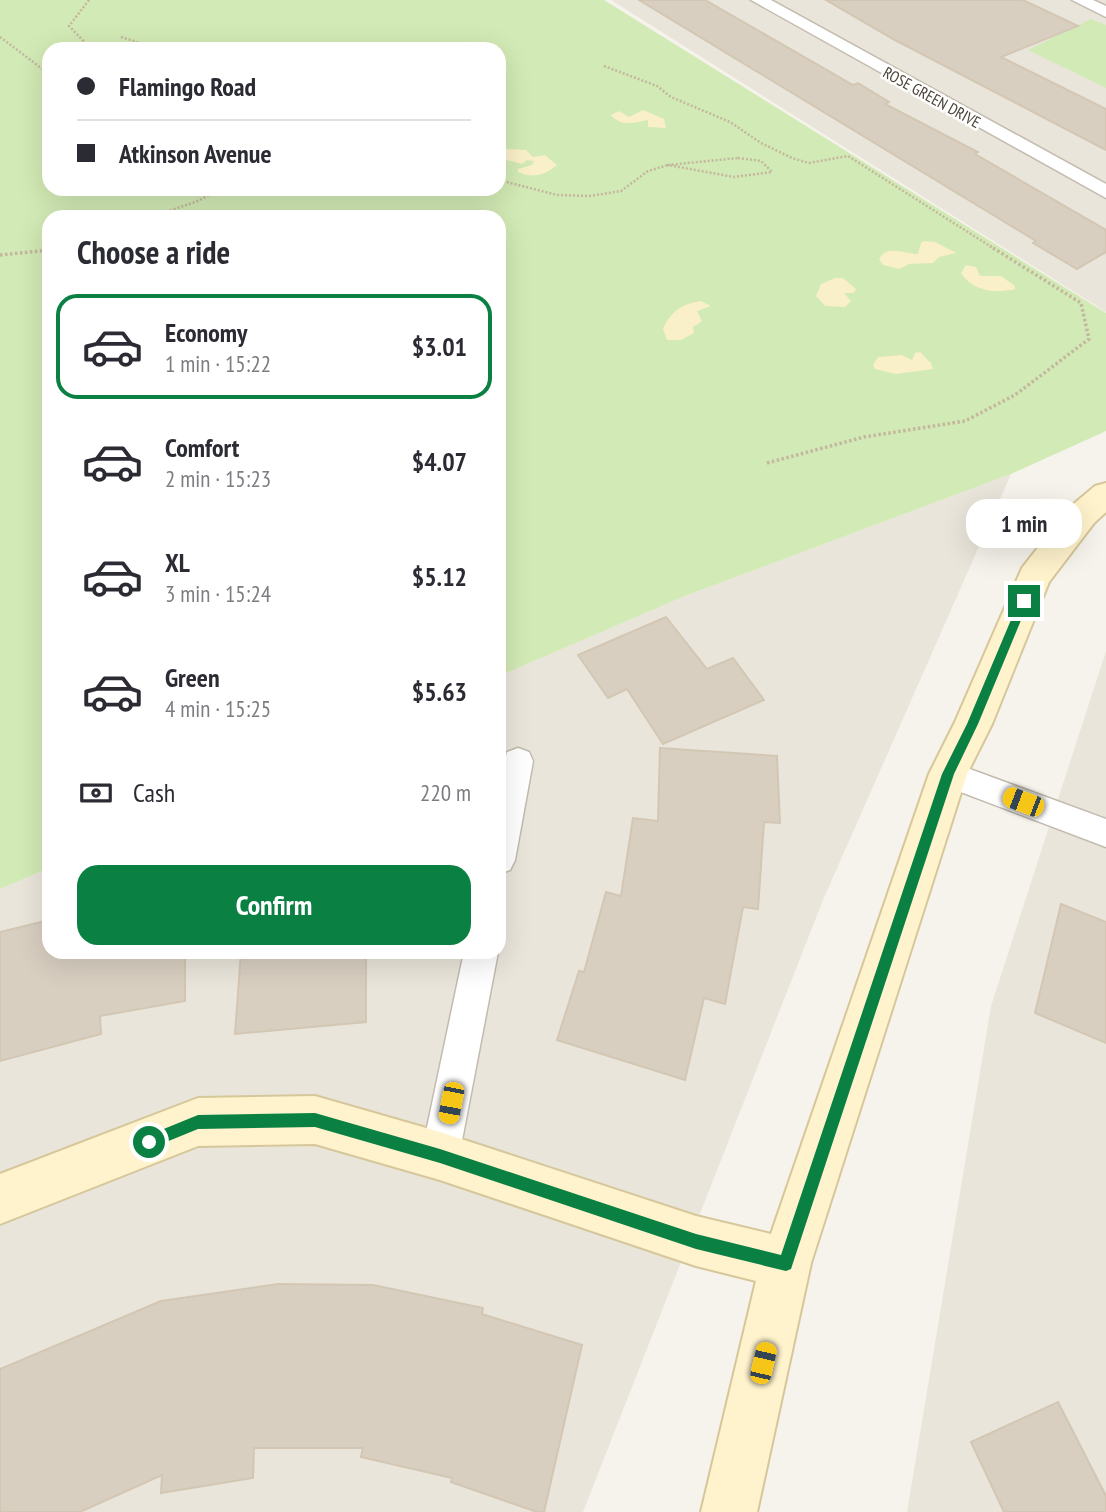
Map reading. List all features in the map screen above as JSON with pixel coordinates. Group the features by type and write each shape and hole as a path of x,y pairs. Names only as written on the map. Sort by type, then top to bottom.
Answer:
{"street":[{"name":"ROSE GREEN DRIVE","path":"760,0 1106,192"},
{"path":"1080,0 1106,12"},
{"path":"729,1512 786,1263 948,774 973,724 1034,577 1082,515 1106,494"},
{"path":"506,824 518,761"},
{"path":"948,774 1106,833"},
{"path":"440,1156 480,959"},
{"path":"0,1199 198,1122 315,1120 440,1156 696,1241 786,1263"}],"path":[{"path":"84,42 69,26 89,0"},
{"path":"0,37 42,69"},
{"path":"121,37 137,42"},
{"path":"604,66 657,86 671,97 730,122 761,143 792,158 809,163 848,156 1081,303 1089,339 1068,352 1030,386 965,422 862,438 767,463"},
{"path":"506,182 557,195 590,196 621,191 648,171 668,165 738,158 761,161 772,172 756,178 738,178 668,165"},
{"path":"172,210 207,196"},
{"path":"0,255 42,251"}],"shaded area":[{"path":"611,0 1106,0 1106,312"},
{"path":"1011,474 823,900 583,1512 0,1512 0,889 42,871 42,959 506,959 506,673 685,596"},
{"path":"1106,651 1106,1512 907,1512 991,1006"}],"green space":[{"path":"0,0 604,0 1106,313 1106,431 1011,474 685,596 506,673 506,210 42,210 42,871 0,889"},
{"path":"1091,19 1106,25 1106,88 1028,50"}],"sand":[{"path":"643,110 664,119 666,128 648,127 648,120 624,123 611,115 619,111 629,117"},
{"path":"506,150 526,150 533,157 545,155 557,165 539,175 523,174 518,172 518,169 532,165 534,161 527,160 522,164 507,160"},
{"path":"924,241 935,242 956,253 939,257 933,263 909,264 899,269 883,265 879,259 882,254 891,251 918,254"},
{"path":"966,265 976,267 980,276 1001,276 1015,286 1015,289 992,291 971,284 961,273"},
{"path":"835,278 843,278 856,289 854,293 844,293 851,301 845,307 825,306 816,296 821,284"},
{"path":"701,301 711,306 697,311 702,321 693,327 694,333 681,340 667,340 663,329 670,317 683,306"},
{"path":"920,352 933,369 896,374 875,369 873,365 878,357 902,355 912,360 915,353"}],"building":[{"path":"639,0 705,0 853,85 858,83 889,102 885,104 978,152 975,154 1106,230 1106,252 1077,269 1033,243 1036,241"},
{"path":"826,0 1023,0 1078,26 1001,57 1106,109 1106,150 893,39"},
{"path":"666,617 707,669 733,658 764,700 663,744 627,689 608,698 578,655"},
{"path":"660,748 777,756 780,823 764,822 758,909 743,907 725,1004 704,998 685,1080 557,1040 579,971 584,972 606,892 621,896 633,818 658,821"},
{"path":"1061,904 1106,922 1106,1043 1035,1013"},
{"path":"42,922 42,959 185,959 185,1001 100,1016 101,1034 0,1061 0,932"},
{"path":"240,959 366,959 366,1022 235,1034"},
{"path":"278,1284 373,1285 483,1308 482,1314 582,1345 544,1512 537,1512 451,1482 452,1478 361,1457 363,1448 254,1448 253,1478 161,1493 162,1475 80,1512 0,1512 0,1369 161,1301"},
{"path":"1058,1402 1106,1496 1106,1512 1004,1512 971,1442"}],"route":[{"path":"149,1142 198,1122 315,1120 440,1156 696,1241 786,1263 948,774 973,724 1024,601"}]}
